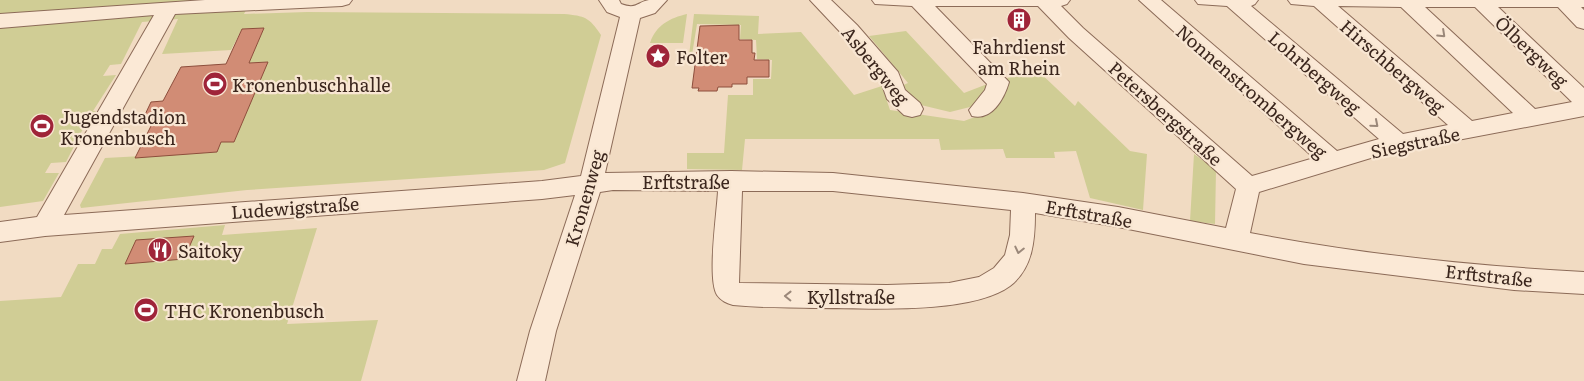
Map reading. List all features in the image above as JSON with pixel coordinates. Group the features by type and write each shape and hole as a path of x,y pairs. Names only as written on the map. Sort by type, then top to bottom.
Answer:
{"street":[{"path":"0,21 258,2 342,0"},
{"path":"610,0 614,8 631,13 645,11 655,4 657,0"},
{"name":"Asbergweg","path":"820,0 850,30 890,77 895,94 912,109"},
{"path":"882,0 1050,0"},
{"path":"917,0 998,82 995,93 980,110"},
{"name":"Petersbergstraße","path":"1050,0 1076,33 1248,186"},
{"name":"Nonnenstrombergweg","path":"1150,0 1333,161"},
{"path":"1205,0 1252,0"},
{"name":"Lohrbergweg","path":"1232,0 1398,143"},
{"path":"1298,0 1584,1"},
{"name":"Hirschbergweg","path":"1320,0 1468,130"},
{"path":"1407,1 1531,118"},
{"name":"Ölbergweg","path":"1480,1 1584,101"},
{"path":"1563,1 1584,22"},
{"path":"45,226 168,8"},
{"name":"Kronenweg","path":"531,381 543,331 591,184 631,13"},
{"name":"Siegstraße","path":"1248,186 1398,143 1584,108"},
{"name":"Erftstraße","path":"591,184 612,181 731,180 833,182 1023,202 1118,216 1304,254 1514,279 1584,283"},
{"name":"Kyllstraße","path":"731,180 725,279 727,289 732,294 744,295 882,297 937,294 984,286 1004,276 1014,264 1019,253 1021,240 1023,202"},
{"name":"Ludewigstraße","path":"0,232 45,226 542,190 591,184"},
{"path":"1236,241 1248,186"}],"shaded area":[{"path":"0,0 251,0 244,14 307,12 564,14 586,18 601,35 565,163 544,170 247,190 81,208 80,205 105,158 217,152 221,142 234,142 267,62 249,63 264,28 242,29 231,50 162,54 178,19 142,22 121,64 110,65 103,76 116,75 93,111 96,111 91,119 88,119 66,162 51,163 45,173 59,173 43,201 0,207"},
{"path":"687,14 683,43 650,43 656,31 664,23"},
{"path":"694,14 759,16 758,34 801,32 854,95 882,86 890,110 964,121 983,114 1005,79 1035,68 1075,106 1078,101 1130,151 1147,154 1143,210 1090,198 1076,151 1054,152 1055,158 1006,158 1003,149 941,150 939,139 745,139 742,170 687,169 687,153 724,153 728,95 753,95 753,79 771,79 772,60 757,59 756,40 740,39 741,25 697,24 691,61 701,62 701,64 688,64"},
{"path":"906,31 964,93 990,83 978,105 950,112 921,105 899,87 908,83 869,36"},
{"path":"1194,154 1216,170 1215,224 1190,221"},
{"name":"THC Kronenbusch","path":"225,225 222,235 317,228 287,324 378,320 361,381 0,381 0,301 61,297 78,264 95,264 102,249 112,249 120,234"}],"building":[{"path":"739,25 739,40 752,40 752,53 755,53 754,60 769,60 769,77 747,77 747,84 732,84 732,87 718,87 717,91 698,91 699,88 692,88 700,26"},
{"name":"Kronenbuschhalle","path":"264,28 249,63 268,62 234,142 221,142 217,152 135,158 154,120 142,121 151,102 163,101 181,67 226,64 242,29"},
{"name":"Saitoky","path":"194,236 184,259 125,264 136,240"}],"place":[{"name":"Fahrdienst am Rhein","path":"1019,20"},
{"name":"Folter","path":"658,56"},
{"name":"Kronenbuschhalle","path":"215,84"},
{"name":"Jugendstadion Kronenbusch","path":"42,126"},
{"name":"Saitoky","path":"160,250"},
{"name":"THC Kronenbusch","path":"146,310"}]}
